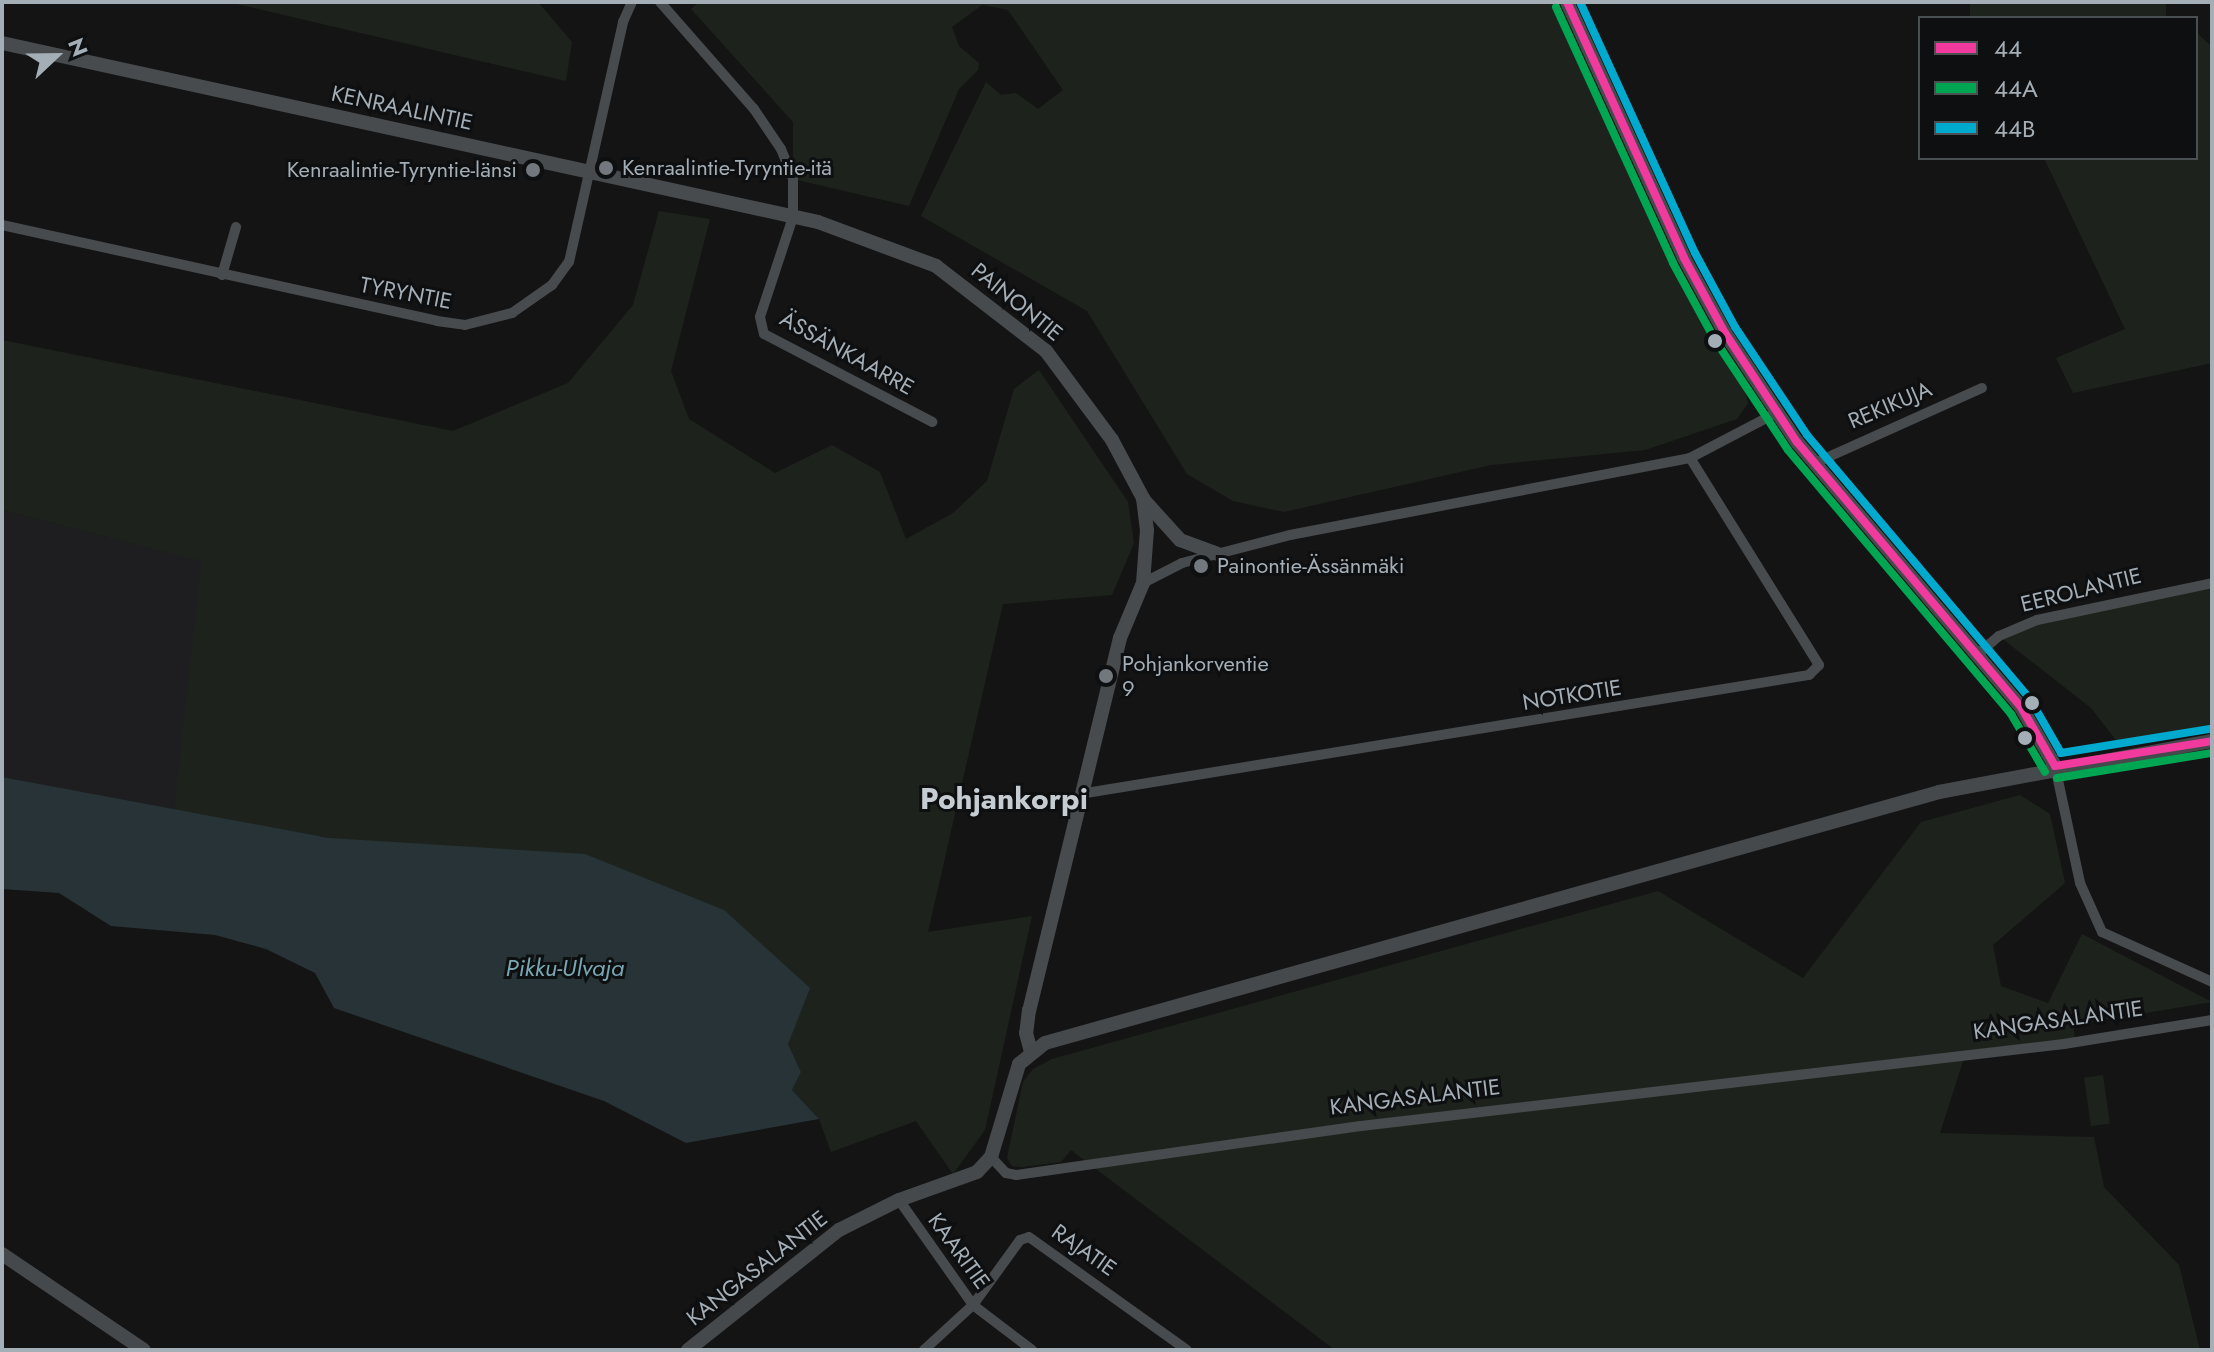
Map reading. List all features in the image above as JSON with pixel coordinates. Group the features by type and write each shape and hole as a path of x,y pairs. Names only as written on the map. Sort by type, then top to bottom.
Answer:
{"main road":[{"path":"991,1157 1019,1064 1031,1052 1067,1036 1923,796 2055,766 2212,741"},
{"name":"KANGASALANTIE","path":"688,1350 839,1230 899,1200 977,1172 991,1157"},
{"path":"2,1254 144,1350"}],"street":[{"name":"TYRYNTIE","path":"2,225 437,321 486,322 531,302 569,262 623,22 632,2"},
{"path":"660,2 754,109 781,149 793,179 793,217"},
{"path":"1567,2 1704,299 1815,463 2041,735 2055,766 2080,883 2102,932 2212,982"},
{"name":"KENRAALINTIE","path":"2,43 793,217"},
{"name":"ÄSSÄNKAARRE","path":"793,217 760,317 764,334 932,422"},
{"name":"PAINONTIE","path":"793,217 921,259 993,306 1046,351 1086,399 1143,498 1143,583"},
{"path":"222,275 236,227"},
{"name":"REKIKUJA","path":"1815,463 1982,388"},
{"path":"1031,1052 1026,1033 1029,1010 1086,793 1120,638 1143,583 1182,563 1290,535 1690,458 1778,412"},
{"name":"NOTKOTIE","path":"1086,793 1809,675 1819,665 1690,458"},
{"path":"1143,498 1180,540 1218,554"},
{"name":"EEROLANTIE","path":"1977,655 1999,636 2037,620 2212,583"},
{"name":"KANGASALANTIE","path":"991,1157 1006,1173 1016,1175 1361,1126 2064,1044 2212,1020"},
{"name":"KAARITIE","path":"899,1200 973,1305 1032,1350"},
{"name":"RAJATIE","path":"973,1305 1020,1240 1029,1237 1187,1350"},
{"path":"924,1350 973,1305"}],"shaded area":[{"path":"228,2 538,2 572,42 566,81"},
{"path":"699,2 1553,2 1676,273 1743,384 1748,403 1737,419 1645,450 1491,465 1284,512 1233,501 1187,474 1087,311 921,216 986,82 1001,95 1016,93 1038,109 1063,90 1008,10 982,5 952,27 959,46 979,63 978,70 959,89 909,206 793,179 793,122 691,9"},
{"path":"1970,2 2166,2 2166,16 1970,16"},
{"path":"2198,34 2212,47 2212,363 2073,393 2056,358 2125,329 2045,160 2198,160"},
{"path":"659,211 710,219 671,371 689,419 775,473 832,445 880,472 906,539 953,513 987,481 1014,389 1039,370 1128,502 1134,543 1112,595 1003,604 928,932 1032,916 985,1130 953,1174 916,1121 831,1152 819,1119 792,1090 801,1072 788,1044 329,838 174,812 202,561 2,510 2,340 453,431 568,383 633,305"},
{"path":"2,510 209,562 174,812 2,777"},
{"path":"2212,583 2212,731 2116,740 2091,708 1999,636 2037,620"},
{"path":"2020,795 2050,814 2065,883 1993,945 2001,986 2048,1003 2082,934 2212,1002 2073,1025 2075,1038 1965,1055 1940,1133 2094,1137 2104,1187 2179,1265 2200,1350 1335,1350 1071,1150 1061,1162 1022,1167 1012,1166 1007,1158 1023,1082 1033,1069 1052,1059 1658,891 1803,978 1921,822"},
{"path":"2103,1075 2110,1124 2091,1126 2084,1078"}],"water":[{"name":"Pikku-Ulvaja","path":"2,777 329,838 585,854 724,910 810,988 788,1044 801,1072 792,1090 819,1119 686,1143 604,1101 334,1008 315,973 266,949 215,935 111,926 59,893 2,889"}],"transit line":[{"name":"44","path":"1567,2 1684,258 1725,333 1797,442 2021,707 2055,766"},
{"name":"44B","path":"1580,2 1695,253 1735,327 1807,435 2030,699 2061,753 2210,729"},
{"name":"44A","path":"1556,7 1673,263 1715,340 1788,450 2011,714 2045,772"},
{"name":"44","path":"2055,766 2212,741"},
{"name":"44A","path":"2057,778 2212,753"}],"place":[{"name":"Kenraalintie-Tyryntie-itä","path":"606,168"},
{"name":"Kenraalintie-Tyryntie-länsi","path":"533,170"},
{"name":"Painontie-Ässänmäki","path":"1201,566"},
{"name":"Pohjankorventie 9","path":"1106,676"}],"district":[{"name":"Pohjankorpi","path":"1004,799"}]}
